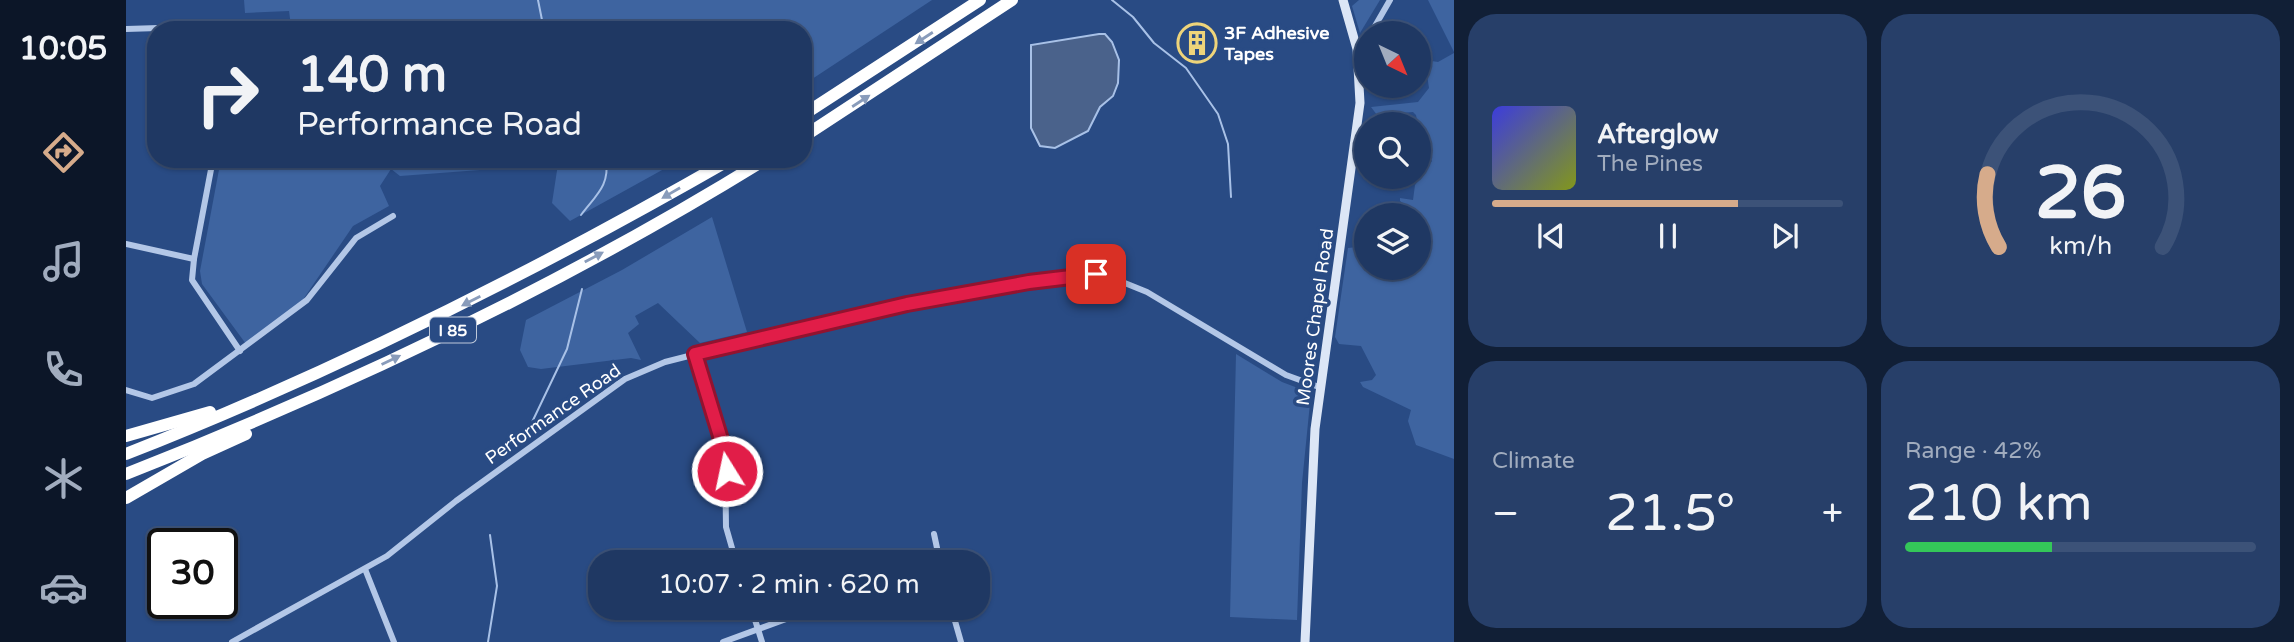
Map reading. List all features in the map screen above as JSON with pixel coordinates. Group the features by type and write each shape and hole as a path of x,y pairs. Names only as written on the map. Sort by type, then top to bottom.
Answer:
{"highway":[{"path":"812,110 980,0"},
{"path":"812,130 1012,0"},
{"name":"I 85","path":"126,454 268,396 479,297 715,168"},
{"name":"I 85","path":"126,474 368,371 584,263 750,168"},
{"path":"126,498 202,454 303,408 368,371"},
{"path":"126,436 268,396"}],"main road":[{"name":"Moores Chapel Road","path":"1343,0 1354,38"},
{"name":"Moores Chapel Road","path":"1305,642 1311,484 1319,387 1359,118 1358,98"}],"street":[{"path":"1378,21 1390,0"},
{"path":"126,29 147,29"},
{"path":"212,168 194,259 194,286 240,351"},
{"path":"126,390 152,398 184,390 307,300 356,238 393,216"},
{"path":"126,244 194,259"},
{"name":"Performance Road","path":"232,642 400,547 456,501 625,379 648,367 907,304 1029,282 1096,274 1133,285 1276,370 1319,387"},
{"path":"695,354 725,454 726,527 733,550"},
{"path":"934,534 937,550"},
{"path":"365,569 394,642"},
{"path":"755,620 762,642"},
{"path":"723,642 786,620"},
{"path":"955,620 961,642"}],"shaded area":[{"path":"244,0 932,0 812,79 812,21 290,21 289,11 245,13"},
{"path":"1359,0 1380,0 1367,21 1356,21 1352,6"},
{"path":"1428,0 1454,0 1454,52"},
{"path":"1105,34 1112,42 1119,60 1118,83 1113,96 1100,107 1088,131 1055,148 1040,146 1031,128 1031,45"},
{"path":"1454,53 1454,459 1416,445 1408,421 1411,410 1363,387 1360,382 1372,380 1376,375 1361,346 1339,344 1335,337 1348,248 1354,247 1354,280 1431,280 1431,203 1403,203 1400,198 1413,200 1414,189 1431,189 1431,112 1375,112 1371,107 1432,98 1432,61 1438,62"},
{"path":"219,168 505,168 400,176 391,169 380,186 389,206 353,226 300,304 246,344 202,284 200,271"},
{"path":"557,168 666,168 570,221 552,203"},
{"path":"712,217 747,332 700,343 658,303 635,316 639,324 628,333 641,360 631,358 541,369 528,367 520,350 526,320 622,270"},
{"path":"1236,354 1282,382 1311,393 1302,483 1297,620 1230,617"}],"waterway":[{"path":"538,0 542,21"},
{"path":"1112,0 1133,17 1154,43 1186,68 1218,114 1228,144 1231,197"},
{"path":"581,215 597,196 604,183 607,168"},
{"path":"524,439 567,349 582,289"},
{"path":"488,642 497,586 490,535"}],"place":[{"name":"3F Adhesive Tapes","path":"1197,43"}],"route":[{"path":"727,471 725,454 695,354 907,304 1029,282 1096,274"}]}
